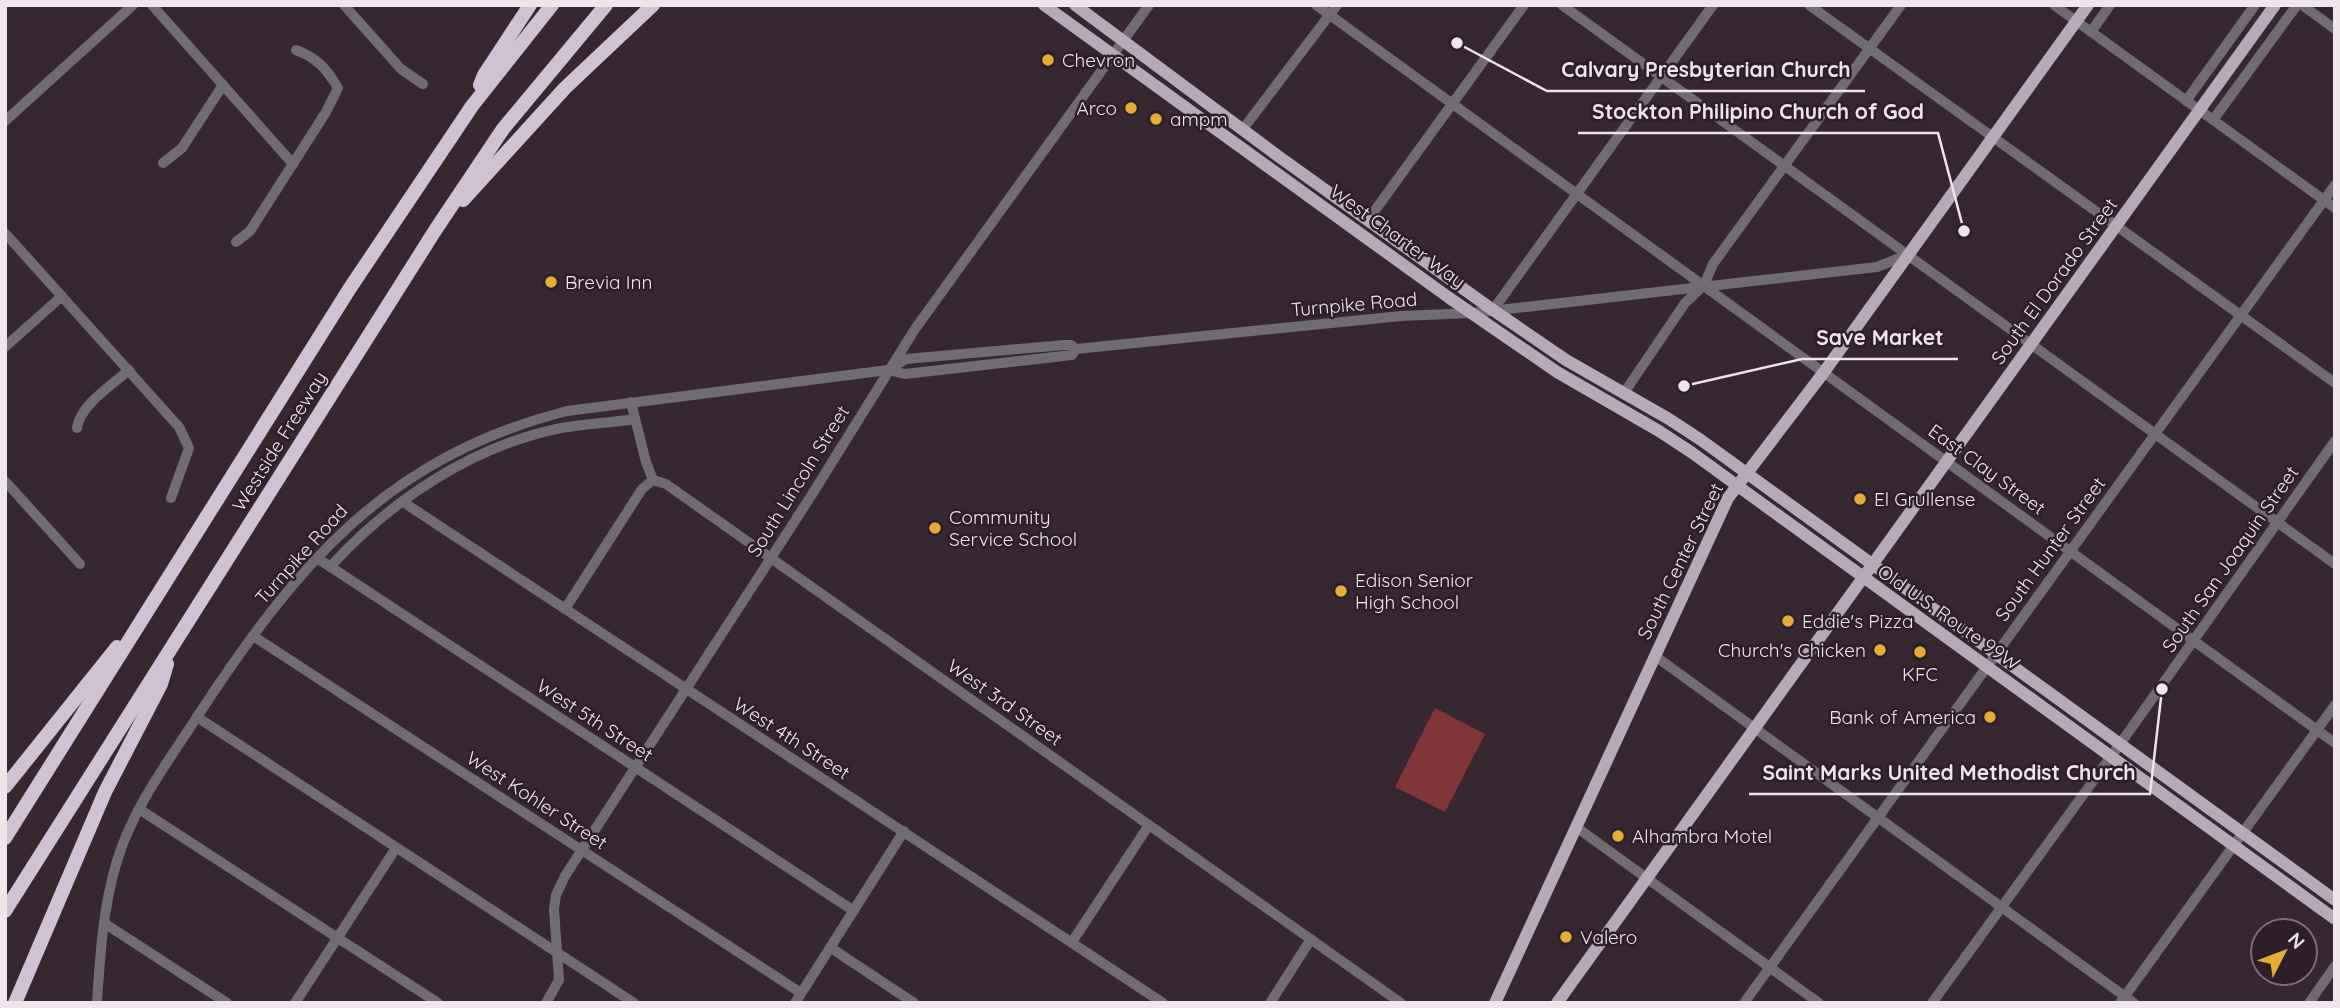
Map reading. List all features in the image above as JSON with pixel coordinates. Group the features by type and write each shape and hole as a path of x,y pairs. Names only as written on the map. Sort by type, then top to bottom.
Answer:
{"highway":[{"path":"472,106 484,75 530,5"},
{"name":"Westside Freeway","path":"5,838 350,288 472,106 552,5"},
{"name":"Westside Freeway","path":"5,911 436,229 503,129 606,5"},
{"path":"436,229 565,88 653,5"},
{"path":"5,787 114,650 135,633"},
{"path":"15,1003 105,792 161,684 171,649"}],"main road":[{"name":"West Charter Way","path":"1044,5 1556,372 1659,431 1863,578"},
{"name":"West Charter Way","path":"1075,5 1493,310 1566,360 1701,440 1747,474"},
{"name":"South Center Street","path":"1500,1001 1576,827 1728,498 1824,372 2088,5"},
{"name":"South El Dorado Street","path":"1863,578 2275,5"},
{"path":"1195,113 1207,113 1234,131 1243,129"},
{"path":"1322,205 1329,202 1362,224 1367,220"},
{"name":"Old U.S. Route 99W","path":"1747,474 2335,900"},
{"name":"Old U.S. Route 99W","path":"1557,1003 1863,578 2335,919"}],"street":[{"path":"5,121 133,5"},
{"path":"152,5 293,164"},
{"path":"344,5 401,69 423,84"},
{"name":"South Lincoln Street","path":"546,1003 559,980 554,929 556,895 565,876 811,496 888,370 1149,5"},
{"name":"East Clay Street","path":"1316,5 2335,743"},
{"path":"1243,129 1337,5"},
{"path":"1367,220 1524,5"},
{"path":"1562,5 2335,564"},
{"path":"1493,310 1713,5"},
{"path":"1808,5 2335,383"},
{"path":"1625,393 1685,303 1704,285 1713,264 1901,5"},
{"path":"2091,32 2110,5"},
{"path":"2186,101 2255,5"},
{"path":"2213,120 2300,5 2335,29"},
{"path":"2061,7 2076,22 2335,208"},
{"path":"236,242 250,231 326,112 338,88 327,69 314,57 296,50"},
{"path":"163,163 182,148 223,85"},
{"name":"South Hunter Street","path":"1744,1003 2335,185"},
{"path":"5,233 179,427 189,449 171,498"},
{"name":"Turnpike Road","path":"888,370 906,359 1063,345 1071,345 1076,349 1401,316 1472,313 1877,267 1907,255"},
{"path":"5,347 62,296"},
{"name":"Turnpike Road","path":"97,1003 110,887 117,859 139,809 197,717 253,636 317,558 352,522 406,480 457,450 537,418 567,411 888,370 905,374 1072,355 1076,349"},
{"path":"76,428 89,405 129,370"},
{"path":"565,609 642,489 653,480 631,402"},
{"path":"330,567 344,551 403,502 457,467 507,443 558,429 635,419"},
{"name":"South San Joaquin Street","path":"1932,1003 2335,441"},
{"name":"West 3rd Street","path":"653,480 666,484 1401,1003"},
{"path":"5,481 80,564"},
{"name":"West 4th Street","path":"403,502 1163,1003"},
{"name":"West 5th Street","path":"317,558 854,911"},
{"name":"West Kohler Street","path":"253,636 801,993"},
{"path":"1655,656 2000,906 2126,1001 2335,705"},
{"path":"197,717 634,1003"},
{"path":"139,809 438,1003"},
{"path":"1072,942 1149,825"},
{"path":"1576,827 1819,1003"},
{"path":"795,1003 904,831"},
{"path":"295,1003 396,848"},
{"path":"104,923 227,1003"},
{"path":"1269,1003 1311,939"},
{"path":"831,948 914,1003"},
{"path":"2309,1003 2335,966"}],"shaded area":[{"path":"1435,708 1485,734 1445,812 1395,787"}],"place":[{"name":"Calvary Presbyterian Church","path":"1457,43"},
{"name":"Chevron","path":"1048,60"},
{"name":"Arco","path":"1131,108"},
{"name":"ampm","path":"1156,119"},
{"name":"Stockton Philipino Church of God","path":"1964,231"},
{"name":"Brevia Inn","path":"551,282"},
{"name":"Save Market","path":"1684,386"},
{"name":"El Grullense","path":"1860,499"},
{"name":"Community Service School","path":"935,528"},
{"name":"Edison Senior High School","path":"1341,591"},
{"name":"Eddie's Pizza","path":"1788,621"},
{"name":"Church's Chicken","path":"1880,650"},
{"name":"KFC","path":"1920,652"},
{"name":"Saint Marks United Methodist Church","path":"2162,689"},
{"name":"Bank of America","path":"1990,717"},
{"name":"Alhambra Motel","path":"1618,836"},
{"name":"Valero","path":"1566,937"}]}
